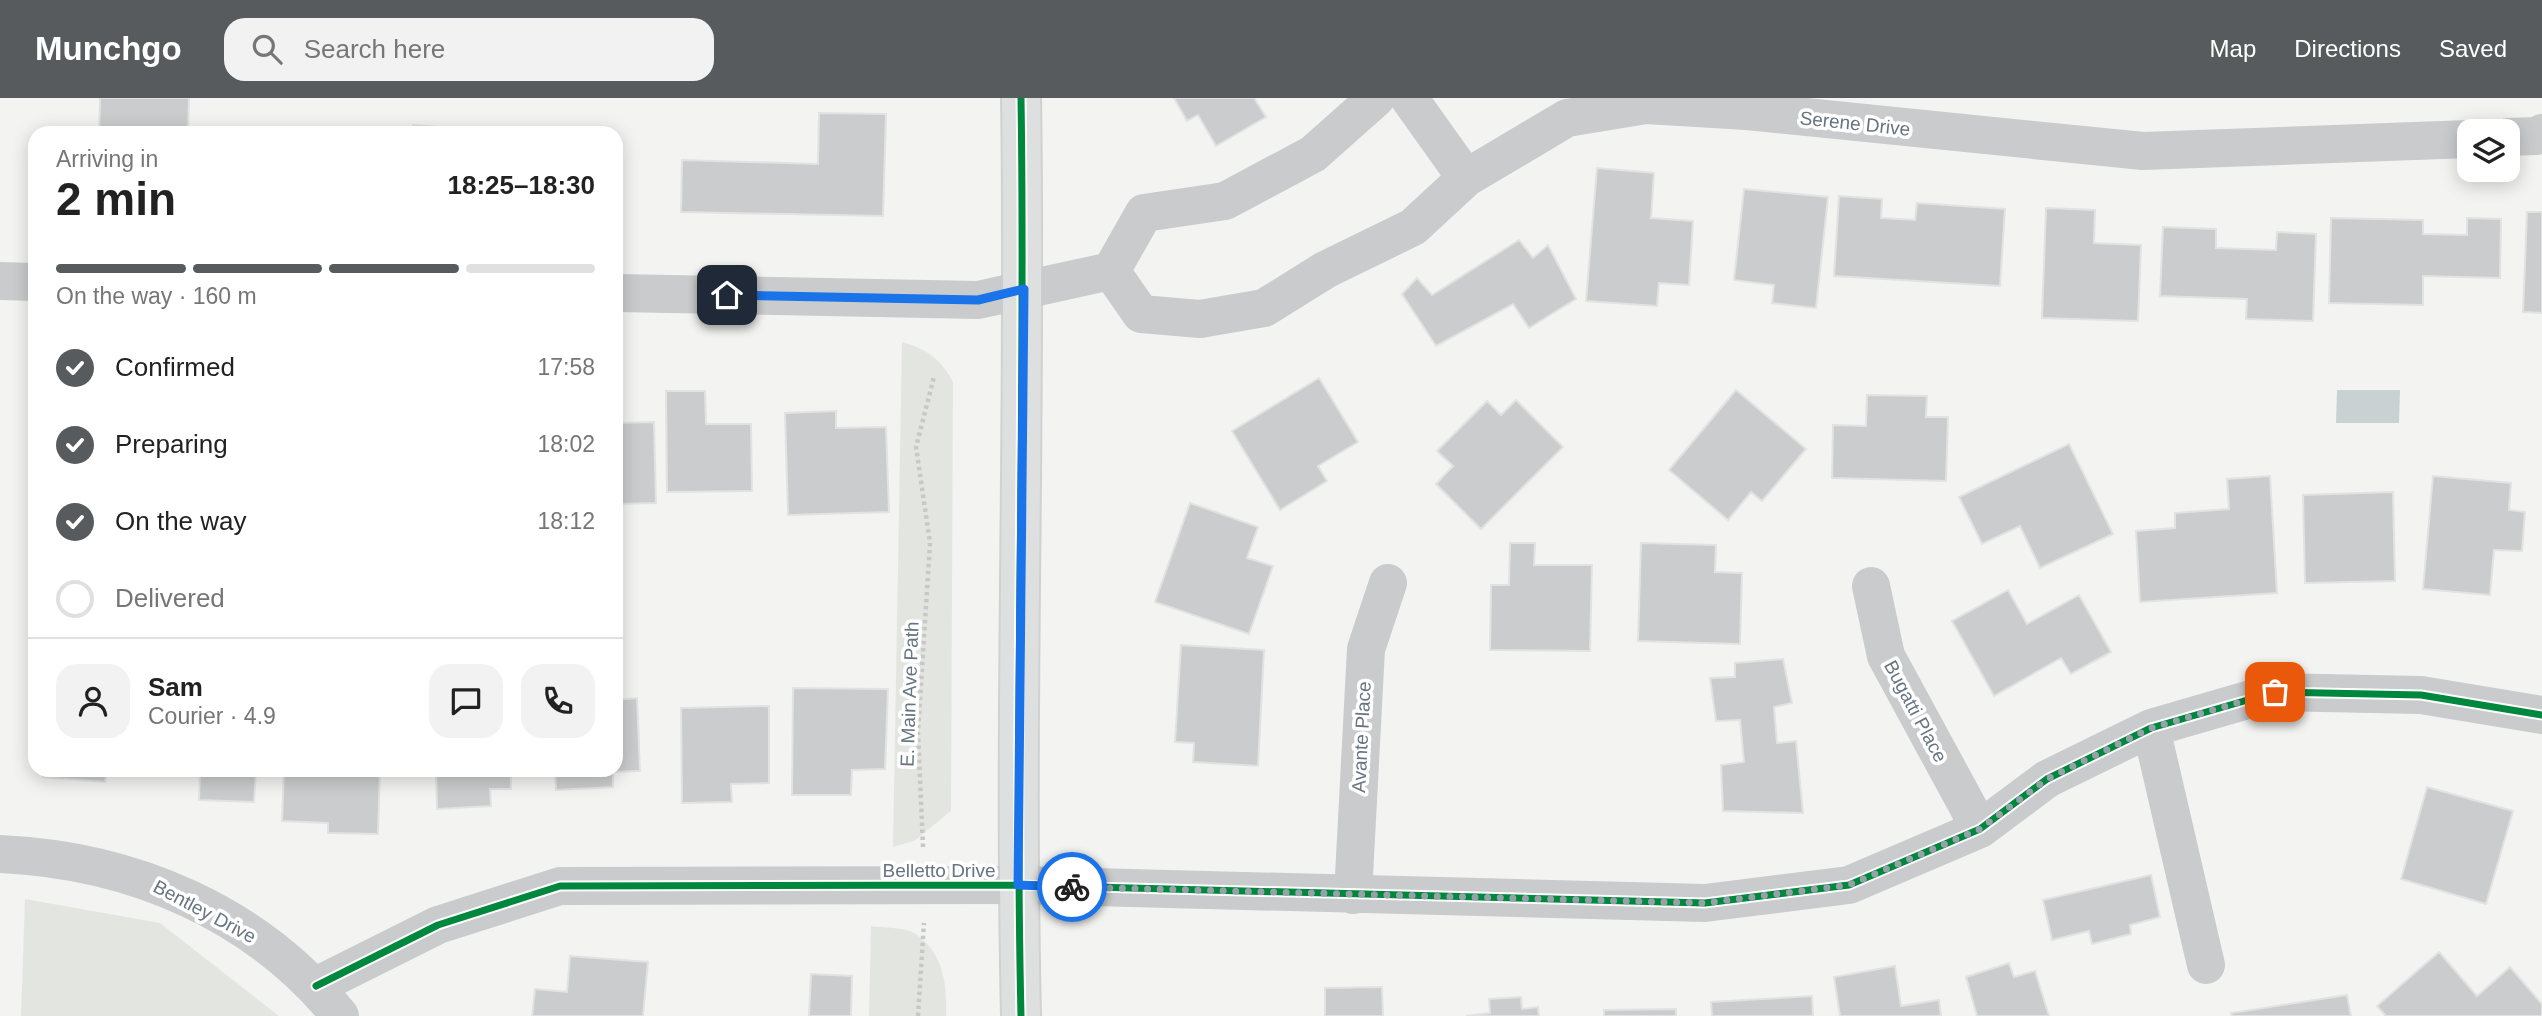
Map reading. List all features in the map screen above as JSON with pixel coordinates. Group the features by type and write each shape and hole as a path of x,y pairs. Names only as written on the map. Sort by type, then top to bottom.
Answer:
{"main road":[{"path":"1021,98 1024,289 1018,885 1021,1016"}],"street":[{"path":"623,293 978,300 1111,271 1144,213 1224,201 1313,154 1376,98"},
{"path":"1409,98 1466,178"},
{"name":"Serene Drive","path":"1111,271 1141,314 1200,318 1264,308 1325,270 1413,227 1466,178 1567,118 1646,105 1747,111 2143,151 2457,139"},
{"path":"2520,137 2542,133"},
{"path":"0,281 28,282"},
{"name":"Avante Place","path":"1353,895 1366,649 1388,583"},
{"name":"Bugatti Place","path":"1871,586 1886,656 1980,829"},
{"name":"Belletto Drive","path":"316,986 438,925 560,886 1018,885 1705,903 1849,885 1980,829 2047,779 2151,728 2275,692 2421,695 2542,715"},
{"path":"2151,728 2206,965"},
{"name":"Bentley Drive","path":"0,854 45,856 157,883 255,934 316,986 340,1016"}],"shaded area":[{"path":"902,342 932,356 953,382 951,811 914,841 893,847"},
{"path":"2337,390 2400,390 2399,423 2336,423"},
{"path":"25,899 160,923 279,1016 21,1016"},
{"path":"871,926 910,931 932,950 942,970 946,1016 869,1016"}],"building":[{"path":"100,98 189,98 188,126 99,126"},
{"path":"1174,98 1254,98 1266,117 1216,146 1198,115 1187,121"},
{"path":"819,113 886,114 883,216 681,212 682,160 818,164"},
{"path":"1597,168 1654,173 1651,218 1693,221 1689,285 1659,283 1657,306 1586,301"},
{"path":"1744,189 1828,197 1816,308 1772,303 1774,285 1734,280"},
{"path":"1839,196 1882,199 1881,218 1915,220 1917,203 2005,209 2000,286 1834,276"},
{"path":"2046,208 2095,210 2094,243 2141,245 2138,321 2042,318"},
{"path":"2527,212 2542,212 2542,313 2523,312"},
{"path":"2331,218 2423,220 2423,234 2467,235 2467,218 2501,219 2500,278 2423,276 2423,305 2329,303"},
{"path":"2163,227 2216,229 2216,248 2276,250 2277,232 2316,234 2313,321 2246,319 2247,299 2160,296"},
{"path":"1519,240 1533,258 1548,245 1576,299 1529,328 1513,304 1436,346 1402,294 1417,278 1432,295"},
{"path":"1319,378 1358,442 1318,466 1327,481 1280,510 1232,431"},
{"path":"1736,390 1806,449 1762,501 1751,492 1728,520 1669,470"},
{"path":"666,391 705,391 706,424 751,424 752,491 667,492"},
{"path":"1867,395 1927,396 1926,417 1948,417 1946,481 1832,478 1833,425 1866,426"},
{"path":"1516,400 1563,447 1481,529 1436,484 1453,466 1437,451 1487,401 1501,415"},
{"path":"836,411 836,428 886,427 889,512 788,515 785,413"},
{"path":"654,422 656,503 623,504 623,423"},
{"path":"2069,444 2113,534 2040,568 2020,526 1982,544 1959,497"},
{"path":"2270,476 2277,593 2140,602 2136,531 2175,528 2175,513 2229,509 2227,479"},
{"path":"2433,476 2511,483 2509,510 2525,512 2522,551 2494,550 2490,595 2423,589"},
{"path":"2393,492 2395,581 2305,583 2303,495"},
{"path":"1190,503 1258,527 1247,558 1273,566 1249,634 1155,602"},
{"path":"1510,543 1535,543 1534,565 1592,565 1590,651 1490,650 1491,585 1509,585"},
{"path":"1641,543 1716,545 1715,572 1742,573 1740,644 1638,641"},
{"path":"2008,590 2027,624 2079,595 2111,652 2071,674 2061,658 1994,696 1952,621"},
{"path":"1181,645 1264,650 1258,766 1193,762 1194,743 1175,742"},
{"path":"1783,659 1792,703 1774,707 1777,743 1796,741 1803,813 1723,811 1721,765 1744,762 1740,720 1716,721 1710,678 1735,677 1735,663"},
{"path":"793,688 888,689 885,769 852,770 851,795 792,795"},
{"path":"637,698 640,771 623,772 623,699"},
{"path":"769,706 769,783 731,784 732,802 682,803 681,708"},
{"path":"43,777 106,777 105,782"},
{"path":"200,777 256,777 254,802 199,800"},
{"path":"284,777 380,777 378,834 328,833 328,823 282,821"},
{"path":"436,777 511,777 511,789 490,789 491,806 437,809"},
{"path":"555,777 613,777 613,787 556,790"},
{"path":"2427,787 2513,811 2486,904 2401,879"},
{"path":"2151,875 2160,917 2130,925 2131,934 2092,944 2089,931 2052,940 2043,900"},
{"path":"2439,952 2477,996 2510,967 2542,1004 2542,1016 2386,1016 2377,1006"},
{"path":"570,956 648,962 643,1016 532,1016 535,989 567,992"},
{"path":"2009,963 2014,977 2035,971 2049,1016 1977,1016 1966,977"},
{"path":"1895,966 1901,1006 1939,1000 1941,1016 1840,1016 1834,977"},
{"path":"811,974 852,976 851,1016 809,1016"},
{"path":"1382,987 1383,1016 1325,1016 1325,988"},
{"path":"2347,995 2351,1016 2232,1016 2231,1013"},
{"path":"1812,996 1813,1016 1712,1016 1711,1002"},
{"path":"1521,997 1522,1009 1538,1007 1539,1016 1466,1016 1490,1013 1489,999"},
{"path":"1676,1009 1676,1016 1604,1016 1604,1010"}],"cycle path":[{"path":"1021,98 1021,1016"},
{"path":"316,986 438,925 560,886 1018,885 1705,903 1849,885 1980,829 2047,779 2151,728 2275,692 2421,695 2542,715"}],"way so far":[{"path":"1072,887 1705,903 1849,885 1980,829 2047,779 2151,728 2275,692"}],"route":[{"path":"727,295 978,300 1024,289 1018,885 1072,887"}]}
